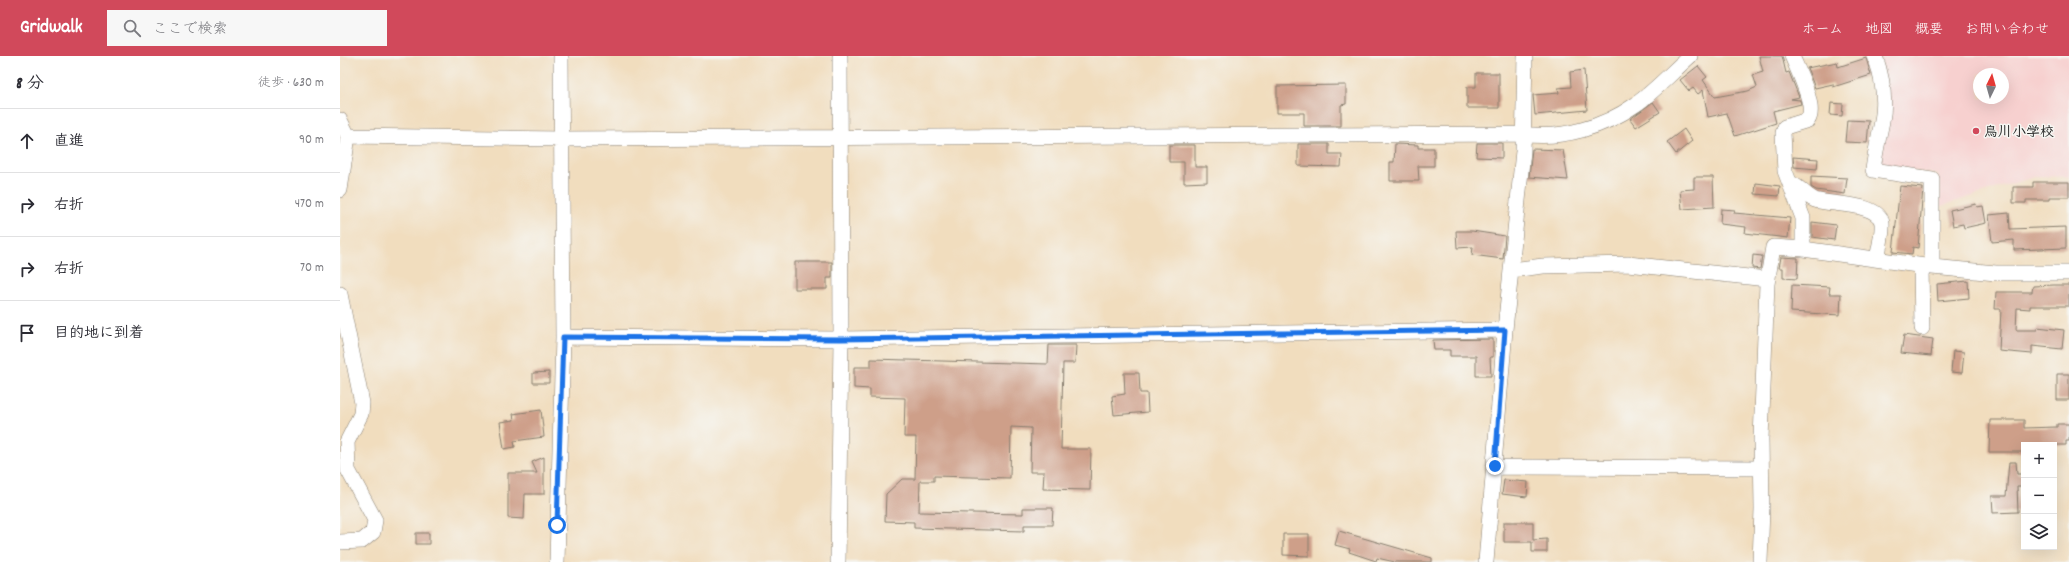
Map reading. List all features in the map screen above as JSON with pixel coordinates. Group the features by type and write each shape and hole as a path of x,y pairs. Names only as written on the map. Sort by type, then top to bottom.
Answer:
{"street":[{"path":"557,562 563,337 561,56"},
{"path":"838,562 841,339 840,56"},
{"path":"1486,562 1523,134 1524,56"},
{"path":"348,136 562,139 840,136 1523,134 1540,137 1556,135 1606,122 1636,104 1690,56"},
{"path":"1792,56 1812,106 1811,116 1808,120 1786,127 1783,133 1785,171 1803,218 1803,249"},
{"path":"1875,56 1883,90 1883,98 1882,120 1875,146 1873,170 1932,179 1922,328"},
{"path":"340,120 348,136 340,190"},
{"path":"1790,183 1799,187 1808,197 1816,201 1847,204 1878,215 1882,222 1877,259"},
{"path":"1760,562 1761,439 1767,279 1773,247 1803,249 1927,266 1996,273 2069,273"},
{"path":"1512,270 1543,266 1628,264 1767,279"},
{"path":"340,294 342,314 362,403 361,414 347,442 348,470 375,520 373,532 362,541 340,542"},
{"path":"563,337 841,339 1505,330"},
{"path":"1495,466 1761,468"}],"shaded area":[{"name":"鳥川小学校","path":"1881,56 2069,56 2069,177 2037,176 1938,207 1938,175 1879,165"}],"building":[{"path":"1759,56 1782,56 1786,73 1789,72 1799,97 1791,99 1800,100 1801,104 1773,111 1776,123 1735,136 1727,113 1708,117 1703,90 1698,94 1693,88 1689,91 1680,80 1698,66 1707,77 1703,80 1715,97 1748,91 1757,87 1753,75 1763,72"},
{"path":"1866,58 1871,75 1833,87 1833,84 1815,88 1807,68 1837,62 1838,67"},
{"path":"1584,70 1587,110 1535,115 1533,95 1559,93 1558,88 1571,87 1570,72"},
{"path":"1476,73 1499,73 1499,108 1467,108 1467,87 1476,87"},
{"path":"1346,85 1346,104 1341,105 1341,126 1304,126 1304,113 1277,113 1277,86"},
{"path":"1653,102 1660,112 1636,127 1630,119"},
{"path":"1831,103 1843,104 1842,116 1830,115"},
{"path":"1847,120 1869,121 1867,143 1845,142"},
{"path":"1684,129 1692,141 1676,154 1667,142"},
{"path":"1477,143 1502,143 1502,158 1476,157"},
{"path":"1298,144 1329,144 1329,154 1342,154 1341,167 1298,166"},
{"path":"1395,144 1418,145 1418,148 1434,148 1434,166 1418,166 1419,181 1390,181 1390,162 1394,162"},
{"path":"1169,145 1195,145 1195,167 1207,167 1207,182 1184,183 1184,162 1169,162"},
{"path":"1532,149 1563,150 1568,180 1529,177"},
{"path":"1793,157 1818,159 1817,169 1794,167"},
{"path":"1811,176 1847,178 1845,194 1816,190 1811,187"},
{"path":"1694,177 1713,177 1714,207 1682,209 1680,190 1694,189"},
{"path":"2033,182 2069,182 2069,197 2049,197 2049,200 2026,200 2026,203 2013,203 2013,187 2033,187"},
{"path":"1756,183 1780,186 1779,196 1755,194"},
{"path":"1900,186 1923,188 1918,248 1913,247 1912,254 1893,252"},
{"path":"1976,204 1977,207 1983,206 1986,223 1964,228 1963,224 1953,226 1950,210"},
{"path":"1721,209 1735,210 1734,213 1790,218 1788,238 1745,233 1746,227 1720,224"},
{"path":"2009,213 2010,229 2066,227 2066,248 2014,250 2014,240 1992,242 1989,215"},
{"path":"1812,222 1836,225 1834,240 1812,237"},
{"path":"1456,231 1472,231 1505,236 1503,259 1472,255 1473,247 1457,248"},
{"path":"1753,255 1762,256 1760,269 1752,268"},
{"path":"1781,257 1798,258 1797,279 1783,278 1783,268 1779,268"},
{"path":"795,262 832,262 832,278 827,278 827,289 795,289"},
{"path":"1968,281 1969,298 1938,301 1937,284"},
{"path":"1792,285 1830,287 1829,294 1841,294 1840,315 1791,312"},
{"path":"2069,285 2069,306 2030,306 2030,309 2017,308 2016,330 2037,330 2037,327 2064,330 2062,349 2032,346 2032,354 1999,351 2001,309 1995,309 1996,292 2032,292 2033,286"},
{"path":"1904,335 1933,339 1931,356 1901,353"},
{"path":"1493,339 1493,357 1490,357 1491,376 1476,376 1476,356 1450,356 1450,350 1434,350 1433,340"},
{"path":"1049,345 1076,345 1075,363 1063,363 1061,449 1091,449 1090,490 1043,489 1044,472 1030,472 1031,428 1011,427 1010,478 934,476 934,481 920,481 919,512 1023,514 1023,508 1053,508 1052,525 1024,525 1024,531 914,528 914,522 885,521 886,494 902,479 915,479 916,437 904,437 905,398 870,397 870,389 854,388 854,367 871,367 871,359 1048,364"},
{"path":"1953,351 1964,352 1962,373 1951,372"},
{"path":"549,372 549,383 533,383 533,373"},
{"path":"1124,373 1139,373 1140,393 1147,393 1148,412 1114,415 1112,396 1125,394"},
{"path":"2057,374 2069,374 2069,400 2057,400"},
{"path":"541,410 544,437 514,441 515,447 504,449 500,422 514,420 513,414"},
{"path":"1990,420 2024,420 2024,428 2057,427 2057,424 2069,424 2069,441 2066,441 2066,445 2057,445 2057,442 2021,442 2021,452 1989,452"},
{"path":"544,457 544,494 525,494 524,519 508,518 508,473 537,473 532,462"},
{"path":"2009,462 2016,462 2017,474 2021,474 2021,486 2017,486 2018,512 1993,513 1992,496 2006,496"},
{"path":"1504,480 1528,482 1527,497 1502,494"},
{"path":"1504,522 1533,522 1533,540 1547,539 1547,552 1532,552 1532,542 1504,542"},
{"path":"1339,531 1432,558 1432,562 1395,562 1377,558 1376,561 1349,552 1350,549 1335,545"},
{"path":"416,533 429,533 429,544 416,544"},
{"path":"1283,534 1309,534 1309,556 1283,555"}],"place":[{"name":"鳥川小学校","path":"1976,131"}],"route":[{"path":"557,525 563,337 841,339 1505,330 1495,466"}]}
